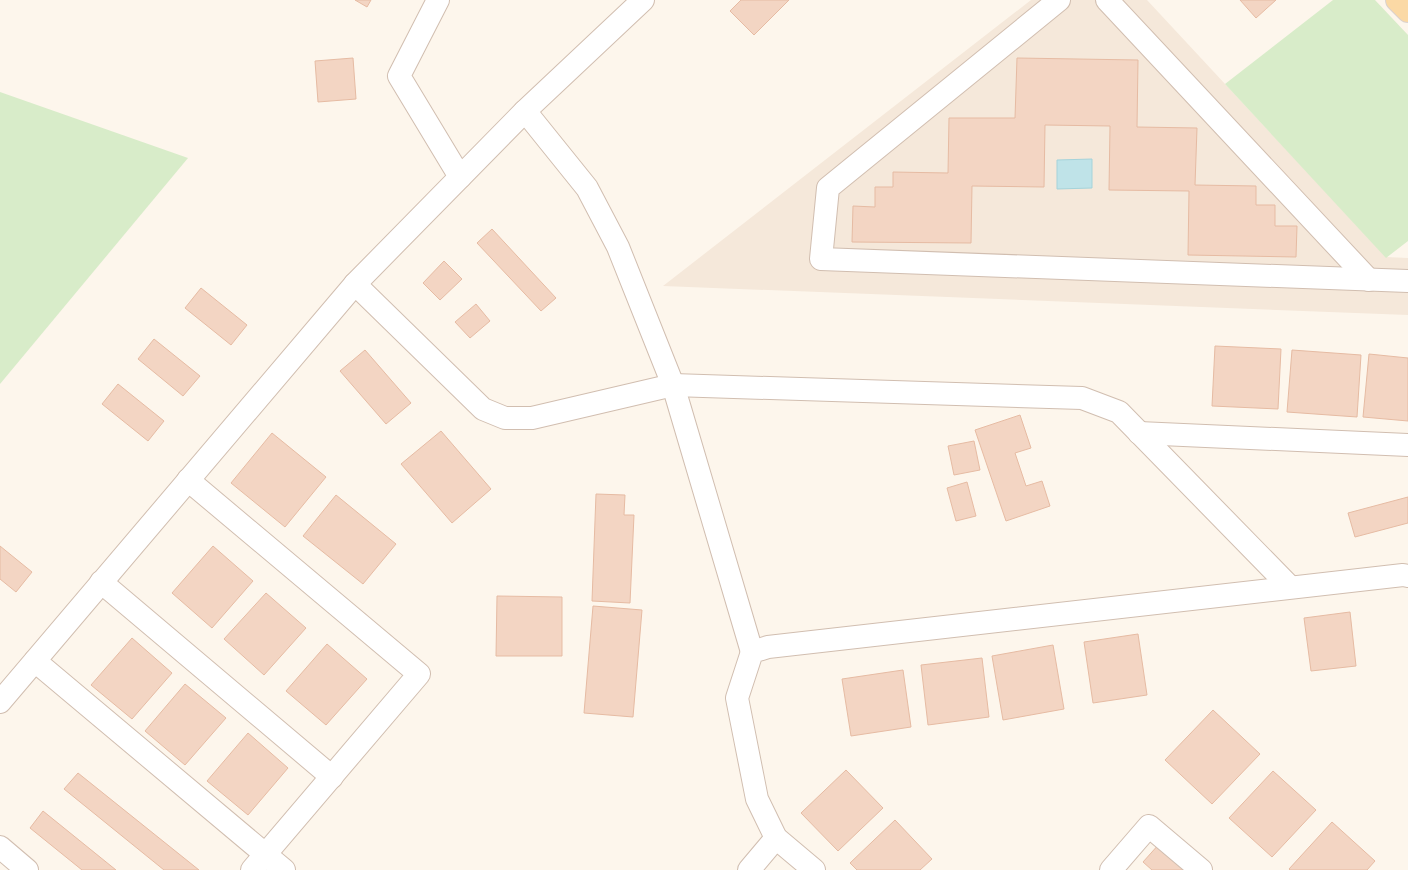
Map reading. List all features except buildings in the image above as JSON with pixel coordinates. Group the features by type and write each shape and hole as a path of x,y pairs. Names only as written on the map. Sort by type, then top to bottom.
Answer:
{"main road":[{"path":"1397,0 1408,11"}],"lane":[{"path":"438,0 399,76 460,177"},
{"path":"0,702 355,284 525,111 643,0"},
{"path":"1059,0 828,188 821,260 1408,281"},
{"path":"1107,0 1369,280"},
{"path":"525,111 587,188 618,247 673,385 752,652 736,698 757,799 776,838 814,870"},
{"path":"355,284 483,408 505,418 532,418 673,385 1082,398 1119,412 1290,588"},
{"path":"1139,433 1408,445"},
{"path":"188,480 418,674 259,862"},
{"path":"752,652 768,647 1406,575"},
{"path":"101,582 332,777"},
{"path":"35,661 259,862 284,870"},
{"path":"1111,870 1149,826 1201,870"},
{"path":"749,870 776,838"},
{"path":"0,847 27,870"}],"shaded area":[{"path":"1031,0 1147,0 1386,257 1408,258 1408,315 663,286"}],"green space":[{"path":"1333,0 1375,0 1408,35 1408,241 1386,258 1225,84"},
{"path":"0,92 188,158 0,384"}],"water":[{"path":"1092,159 1092,188 1057,189 1057,160"}]}
